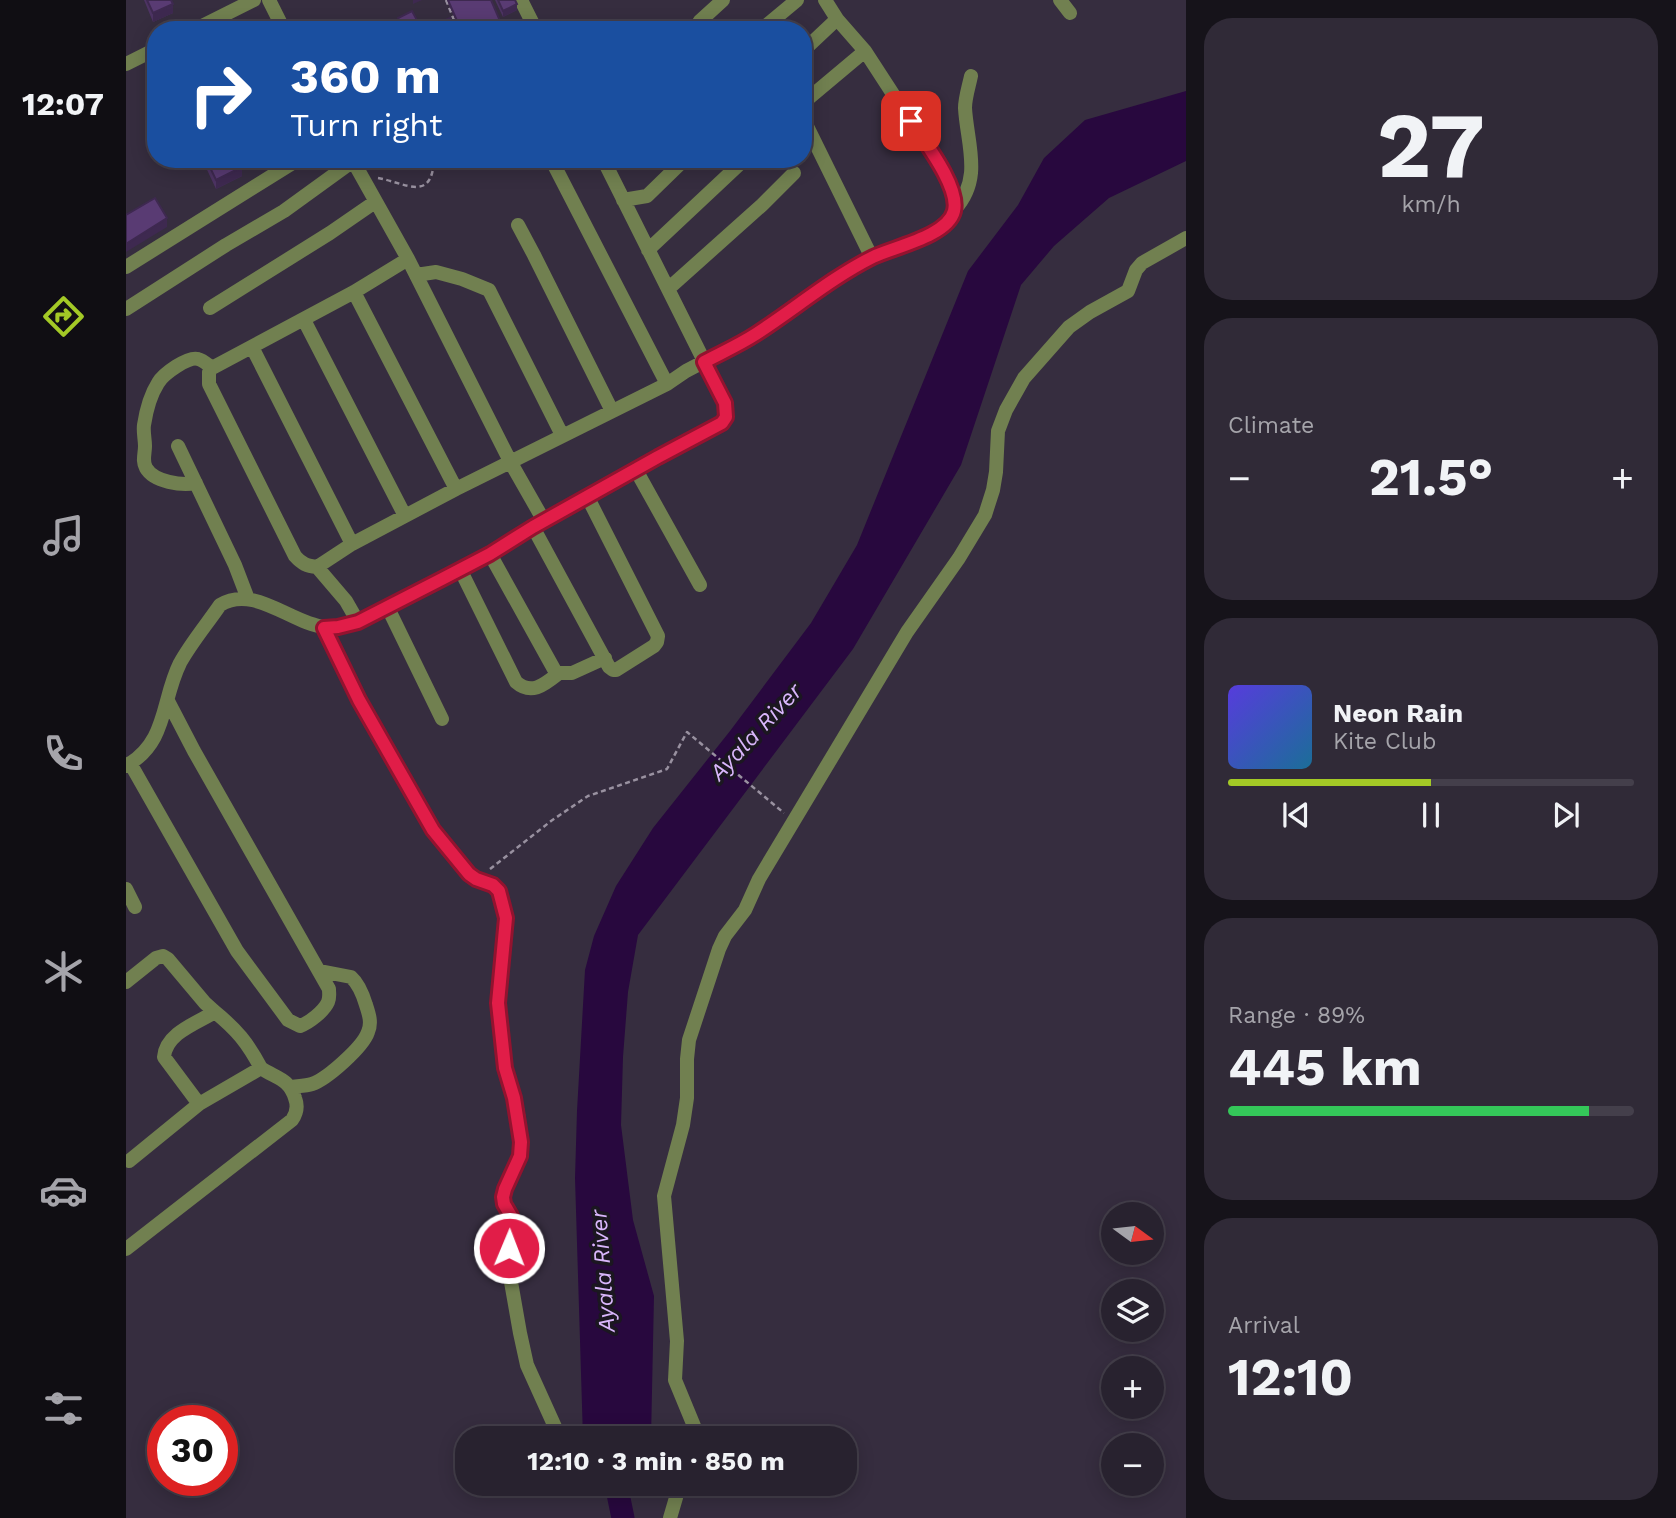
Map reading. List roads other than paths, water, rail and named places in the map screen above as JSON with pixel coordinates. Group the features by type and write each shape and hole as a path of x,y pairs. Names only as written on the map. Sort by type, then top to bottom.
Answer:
{"street":[{"path":"212,21 254,0"},
{"path":"269,0 280,21"},
{"path":"521,0 532,21"},
{"path":"700,21 723,0"},
{"path":"772,21 797,0"},
{"path":"825,0 864,51 941,168 954,195 955,209"},
{"path":"1060,0 1070,13"},
{"path":"812,43 837,19"},
{"path":"812,95 864,51"},
{"path":"126,64 147,54"},
{"path":"408,259 355,292 209,372 209,384 295,556 308,566 317,567 352,544 456,489 667,384 753,336 839,277 872,258 933,233 945,225 963,199 970,183 971,147 965,106 971,76"},
{"path":"812,136 872,258"},
{"path":"126,267 285,168"},
{"path":"126,309 284,211 342,168"},
{"path":"357,168 408,259 605,658 611,669 616,670 654,646 658,636 587,496"},
{"path":"556,168 667,384"},
{"path":"168,701 329,989 327,1004 306,1024 294,1025 288,1020 237,951 128,765 149,748 157,734 179,665 220,605 236,598 248,599 324,628 358,622 490,554 587,496 718,426 726,417 725,403 607,168"},
{"path":"623,200 647,196 676,168"},
{"path":"648,250 735,168"},
{"path":"668,289 794,173"},
{"path":"210,308 320,240 375,202"},
{"path":"518,225 612,411"},
{"path":"694,1426 675,1380 677,1341 664,1196 683,1125 690,1040 719,949 725,936 745,910 759,879 906,632 959,558 985,515 996,472 998,431 1024,378 1069,327 1128,290 1136,270 1142,263 1186,237"},
{"path":"416,275 436,272 489,290 562,435"},
{"path":"355,292 456,489"},
{"path":"304,320 405,516"},
{"path":"252,347 352,544"},
{"path":"196,483 179,485 158,478 148,471 144,460 144,426 157,384 162,377 193,358 212,368"},
{"path":"178,446 235,565 248,599"},
{"path":"636,470 700,584"},
{"path":"490,554 555,671 572,673 605,658"},
{"path":"317,567 346,601 358,622"},
{"path":"460,569 516,682 530,690 559,673"},
{"path":"387,606 442,719"},
{"path":"324,628 359,700 433,830 469,874 493,885 499,891 506,918 498,1003 505,1068 514,1098 521,1142 520,1156 503,1197 512,1222 508,1265 527,1365 555,1426"},
{"path":"126,889 135,907"},
{"path":"126,982 156,958 163,956 205,1003 249,1045 261,1068 290,1087 297,1113 292,1120 126,1249"},
{"path":"290,1087 313,1084 325,1078 362,1042 369,1031 369,1016 363,995 354,979 320,971"},
{"path":"199,1104 166,1062 164,1052 169,1042 185,1028 215,1012"},
{"path":"129,1161 199,1104 261,1068"},
{"path":"670,1518 676,1496"}],"water":[{"path":"1186,91 1186,161 1109,198 1054,246 1021,285 961,465 853,649 638,935 628,992 621,1125 633,1220 654,1296 651,1426 583,1426 575,1178 585,970 594,936 616,886 653,828 811,623 857,545 968,271 1018,205 1044,158 1085,120"}],"waterway":[{"name":"Ayala River","path":"618,1496 623,1518"}]}
